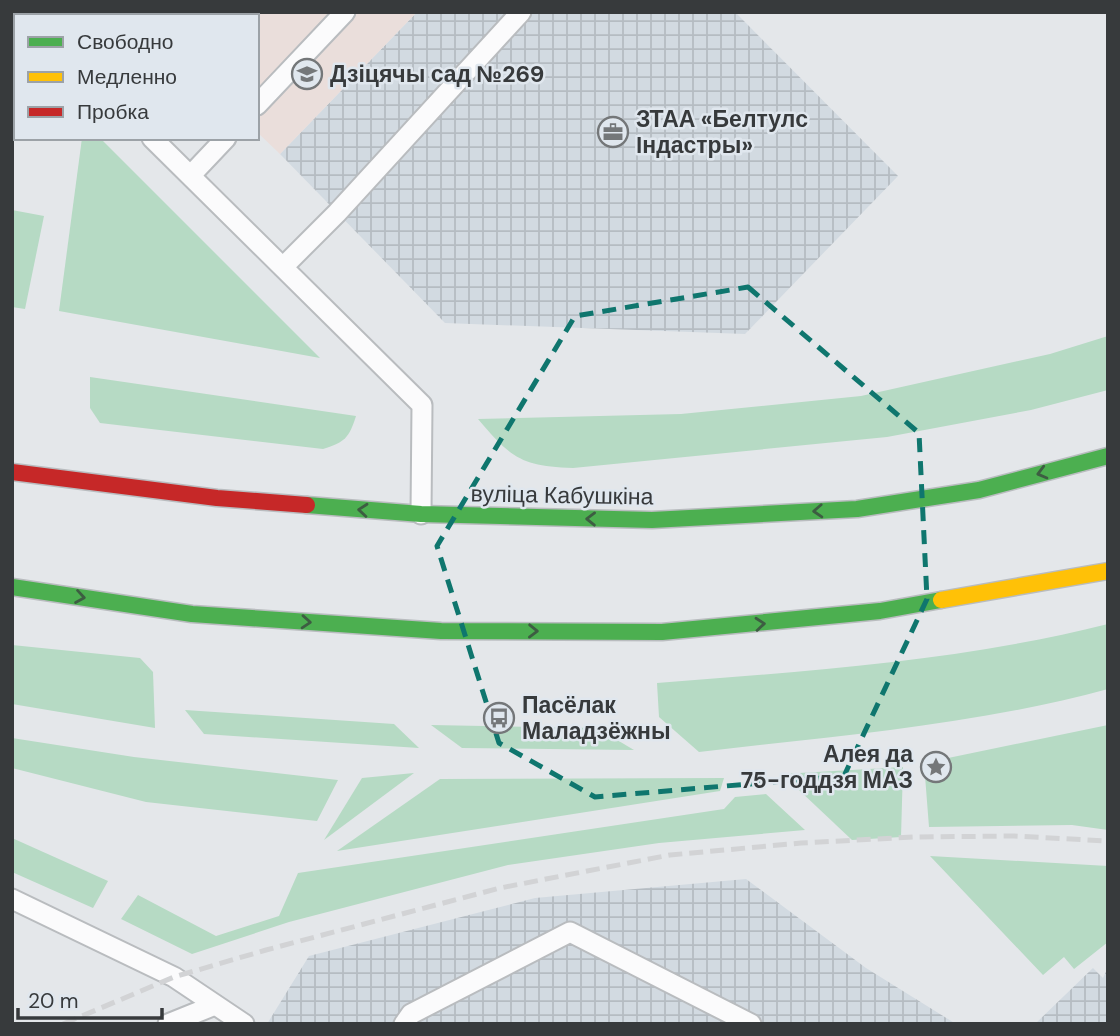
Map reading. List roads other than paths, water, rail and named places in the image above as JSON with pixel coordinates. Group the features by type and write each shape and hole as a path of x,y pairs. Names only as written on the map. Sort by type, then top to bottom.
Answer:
{"main road":[{"name":"вуліца Кабушкіна","path":"12,472 217,498 421,514 652,520 857,509 979,490 1108,456"},
{"path":"12,587 192,614 441,631 662,632 880,611 1108,571"}],"lane":[{"path":"259,103 345,12"},
{"path":"283,267 337,213 521,12"},
{"path":"154,140 422,405 421,514"},
{"path":"191,175 224,140"},
{"path":"12,899 174,977 244,1024"},
{"path":"404,1024 411,1014 570,932 751,1024"},
{"path":"168,1024 215,1005"}],"railway":[{"path":"63,1024 174,977 266,950 500,888 670,855 801,843 913,837 1014,836 1108,841"}],"place":[{"name":"Дзіцячы сад №269","path":"307,74"},
{"name":"ЗТАА «Белтулс Iндастры»","path":"613,132"},
{"name":"Пасёлак Маладзёжны","path":"499,718"},
{"name":"Алея да 75-годдзя МАЗ","path":"936,767"}]}
